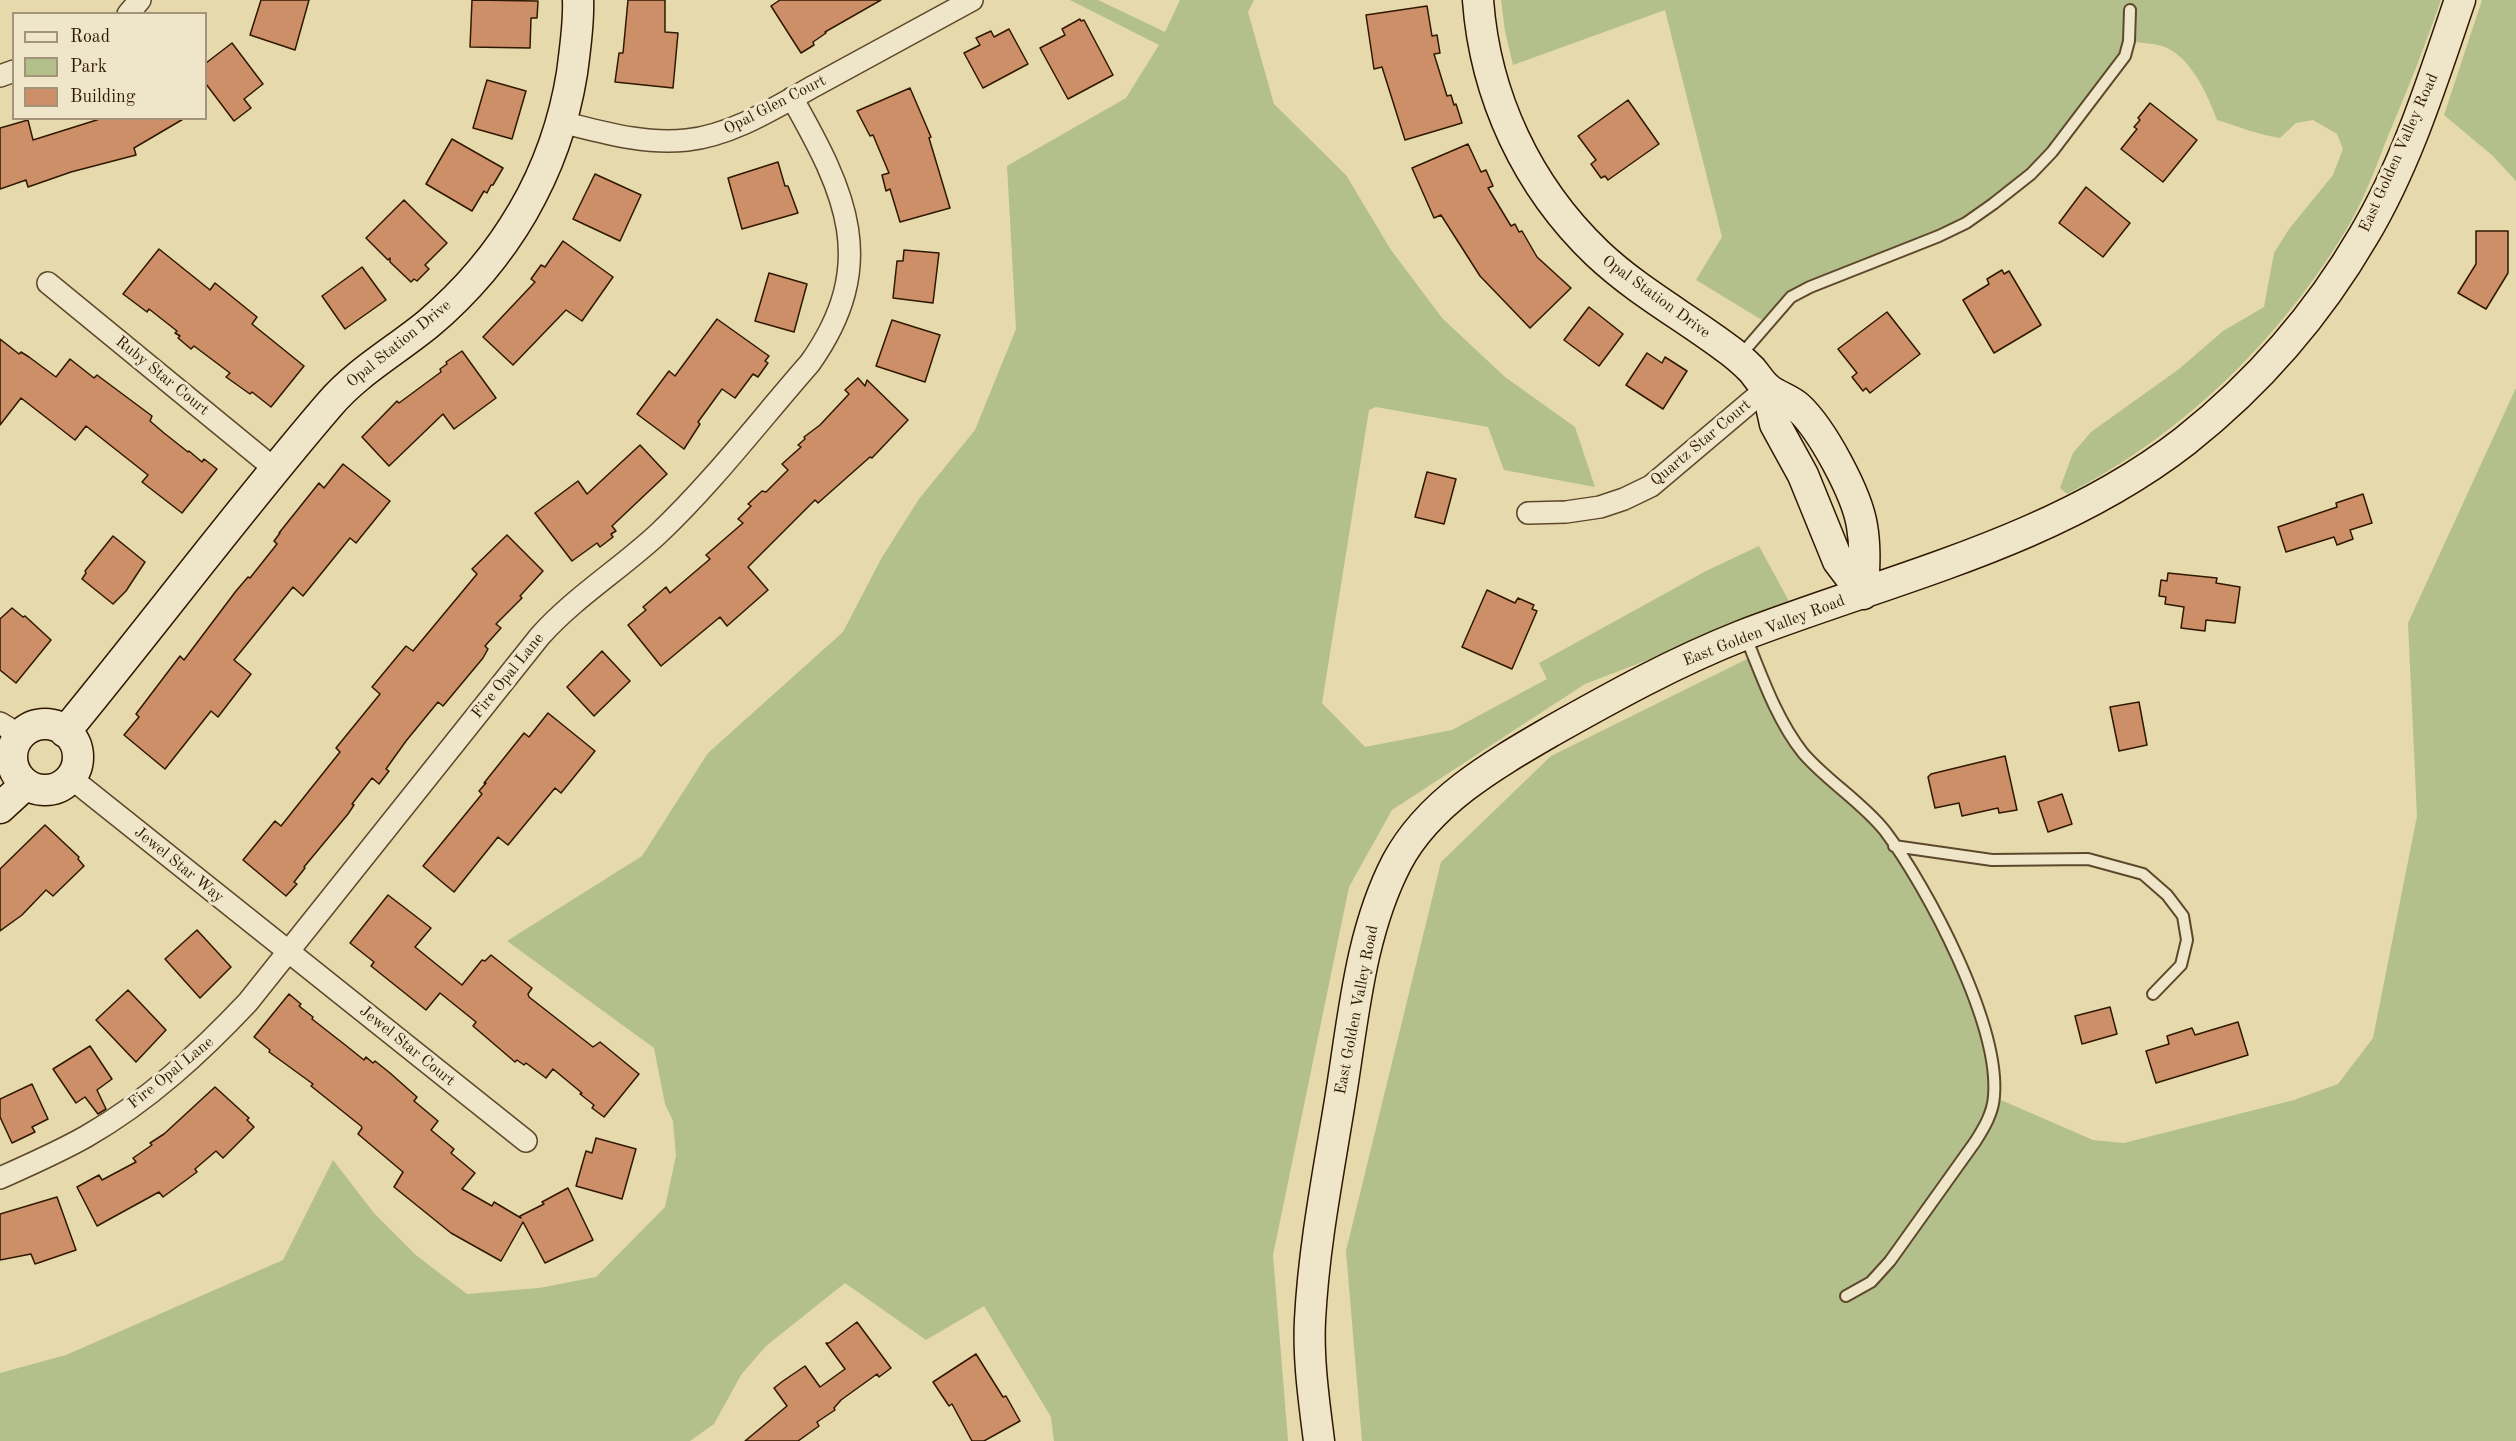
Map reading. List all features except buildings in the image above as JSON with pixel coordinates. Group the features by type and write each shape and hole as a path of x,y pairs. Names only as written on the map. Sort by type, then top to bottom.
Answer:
{"main road":[{"name":"Opal Station Drive","path":"65,732 341,391 363,371 427,324 450,304 489,262 522,215 543,174 561,122 576,49 578,0"},
{"name":"Opal Station Drive","path":"1478,0 1482,33 1499,102 1527,166 1547,196 1571,226 1627,279 1738,357 1767,388"},
{"name":"East Golden Valley Road","path":"1319,1441 1311,1364 1310,1325 1318,1242 1366,945 1376,912 1398,860 1430,817 1455,794 1487,771 1542,737 1644,681 1744,635 1960,560 2067,513 2146,468 2225,408 2303,326 2366,233 2406,146 2438,67 2460,0"},
{"path":"1767,388 1775,424 1803,475 1838,561 1863,594"},
{"path":"45,724 59,727 65,732 77,748 78,761 71,778 64,785 52,790 38,790 25,785 16,774 11,761 13,747 10,729 45,724"},
{"path":"0,808 25,785"}],"street":[{"path":"130,12 140,0"},
{"name":"Opal Glen Court","path":"561,122 635,138 666,141 688,140 715,134 792,98 972,0"},
{"name":"Fire Opal Lane","path":"0,1178 87,1136 176,1074 211,1042 248,1002 540,636 561,613 626,562 687,505 810,363 828,338 840,310 849,277 850,241 844,206 831,169 792,98"},
{"name":"Ruby Star Court","path":"48,284 276,470"},
{"name":"Quartz Star Court","path":"1528,513 1566,512 1600,507 1652,486 1767,388"},
{"name":"Jewel Star Way","path":"71,778 289,951"},
{"name":"Jewel Star Court","path":"289,951 526,1141"}],"lane":[{"path":"1738,357 1791,297 1810,287 1966,223 2031,174 2052,152 2125,56 2129,41 2130,10"},
{"path":"1744,635 1784,724 1803,753 1884,830 1938,916 1973,997 1992,1062 1994,1097 1987,1122 1975,1142 1890,1261 1871,1282 1846,1296"},
{"path":"1894,846 1992,860 2088,859 2144,874 2167,895 2182,916 2187,940 2181,965 2153,994"}],"green space":[{"path":"1070,0 1098,0 1165,32 1180,0 1254,0 1248,12 1274,104 1346,175 1391,250 1442,318 1505,377 1575,427 1595,487 1504,470 1488,427 1376,407 1369,410 1322,703 1365,747 1452,730 1547,679 1539,663 1706,571 1759,546 1791,605 1585,684 1392,810 1349,887 1273,1255 1288,1441 1054,1441 1051,1417 984,1306 926,1340 845,1283 766,1346 741,1375 714,1424 690,1441 0,1441 0,1373 66,1355 283,1260 333,1160 374,1213 417,1256 467,1294 539,1288 596,1277 665,1207 676,1156 673,1121 665,1104 654,1048 507,941 642,856 708,753 843,632 881,559 919,499 975,430 1016,329 1007,166 1126,98 1159,45"},
{"path":"1501,0 2441,0 2416,68 2362,199 2343,235 2317,275 2256,350 2222,384 2148,444 2109,471 2067,494 2060,488 2073,453 2091,432 2179,369 2223,331 2264,307 2274,253 2289,229 2333,175 2343,149 2337,134 2313,120 2296,123 2280,138 2217,120 2197,77 2181,58 2162,46 2129,41 2125,56 2052,152 1966,223 1810,287 1767,323 1696,280 1722,237 1665,10 1513,65"},
{"path":"2482,0 2516,0 2516,181 2493,156 2444,115"},
{"path":"2516,388 2516,1441 1362,1441 1346,1251 1441,862 1551,756 1753,656 1803,753 1840,787 1907,863 1980,1017 1994,1097 2093,1140 2124,1143 2294,1100 2338,1084 2373,1038 2417,816 2408,623"}]}
